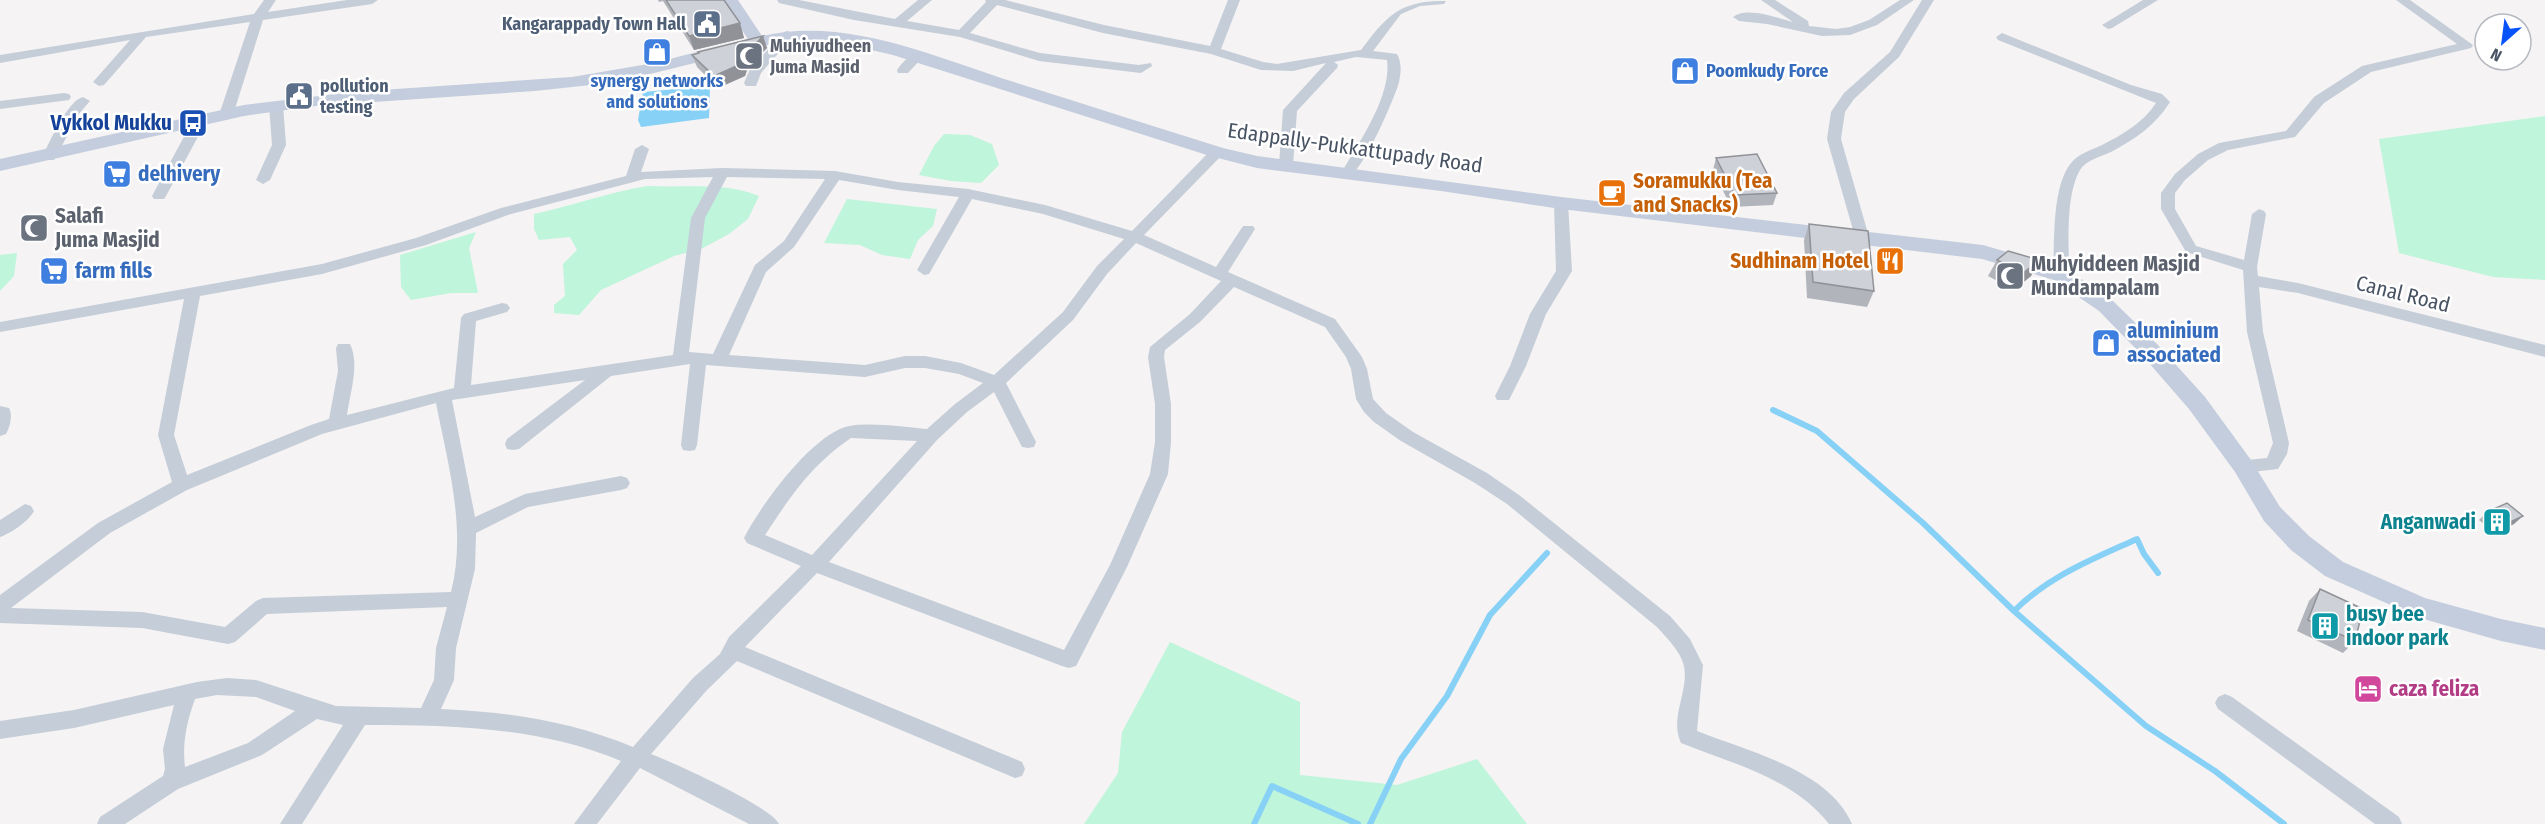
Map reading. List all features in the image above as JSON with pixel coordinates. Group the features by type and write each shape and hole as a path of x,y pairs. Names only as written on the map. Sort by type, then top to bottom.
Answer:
{"main road":[{"path":"730,0 758,42"},
{"name":"Edappally-Pukkattupady Road","path":"0,165 49,157 200,120 276,105 366,95 571,82 640,72 788,35 811,34 845,38 910,64 1257,162 1349,172 1561,203 1983,252 2061,275 2106,306 2150,350 2197,403 2243,466 2272,514 2300,543 2334,569 2420,607 2501,630 2545,639"}],"street":[{"path":"226,115 258,17 270,0"},
{"path":"0,58 142,34 372,0"},
{"path":"783,0 896,24 962,34 1039,57 1141,69 1146,66"},
{"path":"896,24 927,0"},
{"path":"962,34 993,0 1103,29 1214,51 1261,66 1293,68 1328,58 1365,53 1393,57 1396,64 1384,108 1349,172"},
{"path":"1214,51 1234,0"},
{"path":"1767,0 1818,32"},
{"path":"1739,17 1759,16 1818,32 1851,31 1864,27 1908,0"},
{"path":"2108,25 2152,0"},
{"name":"Canal Road","path":"2402,0 2467,45 2367,69 2319,100 2290,134 2224,146 2203,157 2180,177 2168,193 2168,209 2191,249 2250,273 2298,288 2545,351"},
{"path":"1862,237 1834,139 1838,112 1849,96 1895,54 1931,1"},
{"path":"1365,53 1397,11 1418,3 1440,2"},
{"path":"99,82 142,34"},
{"path":"751,83 755,72 788,35"},
{"path":"2002,37 2069,66 2126,88 2157,97 2163,102 2158,111 2143,125 2108,147 2083,158 2072,170 2064,218 2061,275"},
{"path":"1286,165 1290,110 1332,65"},
{"path":"0,105 64,96"},
{"path":"49,157 72,114 83,101"},
{"path":"263,180 279,144 276,105"},
{"path":"159,196 200,120"},
{"path":"632,178 642,149"},
{"path":"584,824 701,683 734,651 736,643 775,602 816,565 931,436 961,408 998,382 1068,316 1102,270 1217,152"},
{"path":"680,359 698,218 722,172"},
{"path":"0,327 322,269 421,242 506,211 645,175 722,172 835,175 898,186 968,194 1045,210 1135,237 1330,323 1350,349 1360,370 1361,393 1369,407 1400,430 1515,501 1556,531 1679,637 1692,660 1692,683 1685,727 1689,737 1802,783 1825,802 1842,824"},
{"path":"719,359 760,269 789,244 835,175"},
{"path":"924,270 968,194"},
{"path":"1503,396 1518,366 1538,314 1564,271 1561,203"},
{"path":"2243,466 2272,464 2279,454 2282,443 2255,332 2250,273 2259,214"},
{"path":"931,436 889,432 848,432 822,449 793,479 753,538 816,565 1069,660 1118,567 1159,474 1163,442 1163,404 1155,357 1158,347 1195,318 1225,277 1248,229"},
{"path":"181,485 166,435 193,294"},
{"path":"462,392 469,318 502,308"},
{"path":"337,423 346,371 344,348"},
{"path":"689,445 699,358"},
{"path":"0,605 104,528 181,485 254,454 337,423 462,392 680,359 719,359 865,371 905,362 925,362 961,369 998,382 1028,442"},
{"path":"513,444 605,372"},
{"path":"427,717 444,680 446,648 466,569 467,529 443,396"},
{"path":"0,412 3,411 0,430"},
{"path":"467,529 525,501 621,483"},
{"path":"0,530 25,511"},
{"path":"0,615 142,620 228,636 262,606 459,599"},
{"path":"734,651 1015,769"},
{"path":"0,730 35,726 228,686 249,688 274,693 314,710 338,716 427,717 523,725 580,738 636,759 720,796 769,824"},
{"path":"171,782 175,769 173,749 180,714 188,693"},
{"path":"2225,703 2392,824"},
{"path":"107,824 171,782 255,750 314,710"},
{"path":"290,824 307,802 360,716"}],"green space":[{"path":"2545,116 2545,280 2493,277 2399,253 2379,139"},
{"path":"944,134 970,135 992,144 999,165 981,183 951,181 919,175 934,146"},
{"path":"648,186 719,187 759,196 748,219 729,234 701,249 674,256 601,290 579,315 554,313 554,305 565,296 563,264 577,250 570,237 539,240 534,229 534,214"},
{"path":"847,199 937,209 933,226 918,240 910,259 882,255 860,245 824,243"},
{"path":"476,232 469,248 478,293 451,293 411,300 401,287 400,255"},
{"path":"17,253 14,276 0,291 0,255"},
{"path":"1170,642 1300,702 1300,775 1397,785 1477,759 1527,824 1084,824 1118,773 1122,732"}],"water":[{"path":"710,86 709,118 641,127 638,120 643,92"}],"building":[{"path":"666,0 724,0 740,23 689,36"},
{"path":"763,36 744,56 741,64 714,76 692,55 698,52"},
{"path":"1757,154 1777,193 1735,195 1716,158"},
{"path":"1809,224 1868,231 1874,291 1813,282"},
{"path":"2008,251 2039,260 2022,274 1997,260"},
{"path":"2507,503 2523,516 2504,525 2487,512"},
{"path":"2320,589 2363,609 2355,641 2308,620"}],"waterway":[{"path":"1773,410 1817,431 1923,523 2014,611"},
{"path":"2014,611 2057,578 2137,539 2144,554 2158,573"},
{"path":"1370,824 1401,759 1447,696 1490,615 1547,553"},
{"path":"2014,611 2146,726 2215,771 2284,824"},
{"path":"1254,824 1272,786 1358,824"}],"place":[{"name":"Kangarappady Town Hall","path":"707,24"},
{"name":"synergy networks and solutions","path":"657,52"},
{"name":"Muhiyudheen Juma Masjid","path":"749,56"},
{"name":"Poomkudy Force","path":"1685,71"},
{"name":"pollution testing","path":"299,96"},
{"name":"Vykkol Mukku","path":"193,123"},
{"name":"delhivery","path":"117,174"},
{"name":"Soramukku (Tea and Snacks)","path":"1612,193"},
{"name":"Salafi Juma Masjid","path":"34,228"},
{"name":"Sudhinam Hotel","path":"1890,261"},
{"name":"farm fills","path":"54,271"},
{"name":"Muhyiddeen Masjid Mundampalam","path":"2010,276"},
{"name":"aluminium associated","path":"2106,343"},
{"name":"Anganwadi","path":"2497,522"},
{"name":"busy bee indoor park","path":"2325,626"},
{"name":"caza feliza","path":"2368,689"}]}
